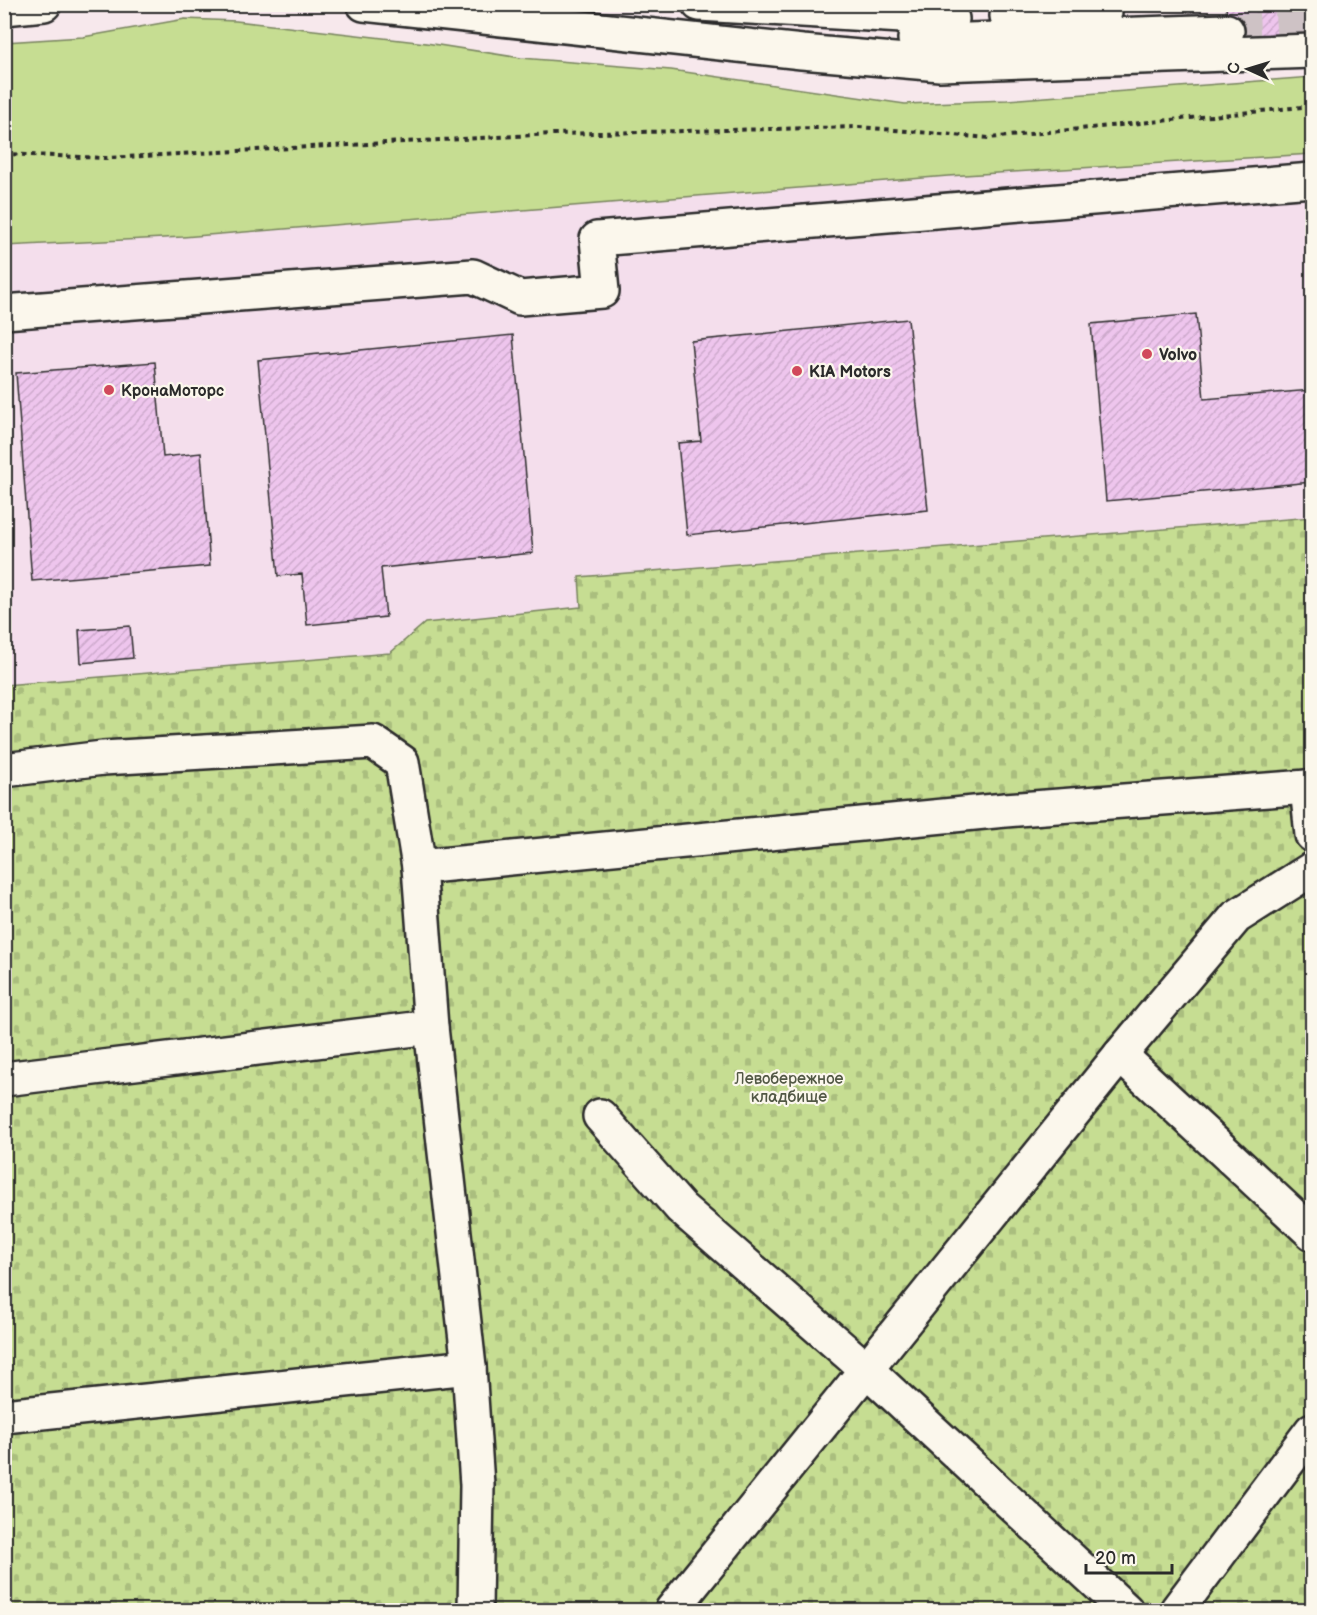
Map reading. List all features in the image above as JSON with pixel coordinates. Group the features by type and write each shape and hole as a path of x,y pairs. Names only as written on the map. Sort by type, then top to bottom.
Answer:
{"lane":[{"path":"4,8 44,4"},
{"path":"364,4 802,52 940,64 1312,51"},
{"path":"456,4 940,41 1226,19 940,20 699,4"},
{"path":"4,312 473,276 520,298 602,291 597,239 1312,180"},
{"path":"4,770 104,758 374,742 402,762 419,867 431,1027 469,1367 477,1485 475,1611"},
{"path":"419,867 1005,810 1310,787 1312,835"},
{"path":"672,1611 1120,1055 1236,917 1312,869"},
{"path":"4,1079 431,1027"},
{"path":"1120,1055 1312,1233"},
{"path":"600,1116 681,1208 867,1370 1126,1611"},
{"path":"4,1416 469,1367"},
{"path":"1177,1611 1312,1430"}],"path":[{"path":"4,154 106,158 554,134 859,127 989,138 1312,106"}],"shaded area":[{"path":"1312,151 1312,517 579,577 581,607 425,623 390,653 5,685 5,247 216,232 542,204"}],"green space":[{"path":"185,19 236,21 426,43 521,58 671,70 905,104 1007,100 1312,77 1312,154 948,176 183,237 5,246 5,42 83,37"},
{"name":"Левобережное кладбище","path":"1312,517 1312,1610 5,1610 5,685 390,653 425,623 581,607 579,577"}],"building":[{"path":"1226,4 1312,4 1312,39 1228,44"},
{"path":"1196,314 1204,399 1312,390 1312,482 1106,501 1091,324"},
{"path":"908,319 928,510 687,535 678,443 701,441 691,341"},
{"path":"513,335 533,553 381,568 386,617 307,625 302,574 278,576 258,360"},
{"path":"155,362 163,457 201,453 210,566 32,581 16,373"},
{"path":"130,626 133,658 81,663 79,630"}],"tunnel":[{"path":"1227,31 1312,26"}],"place":[{"name":"Volvo","path":"1147,354"},
{"name":"KIA Motors","path":"797,371"},
{"name":"КронаМоторс","path":"109,390"}]}
